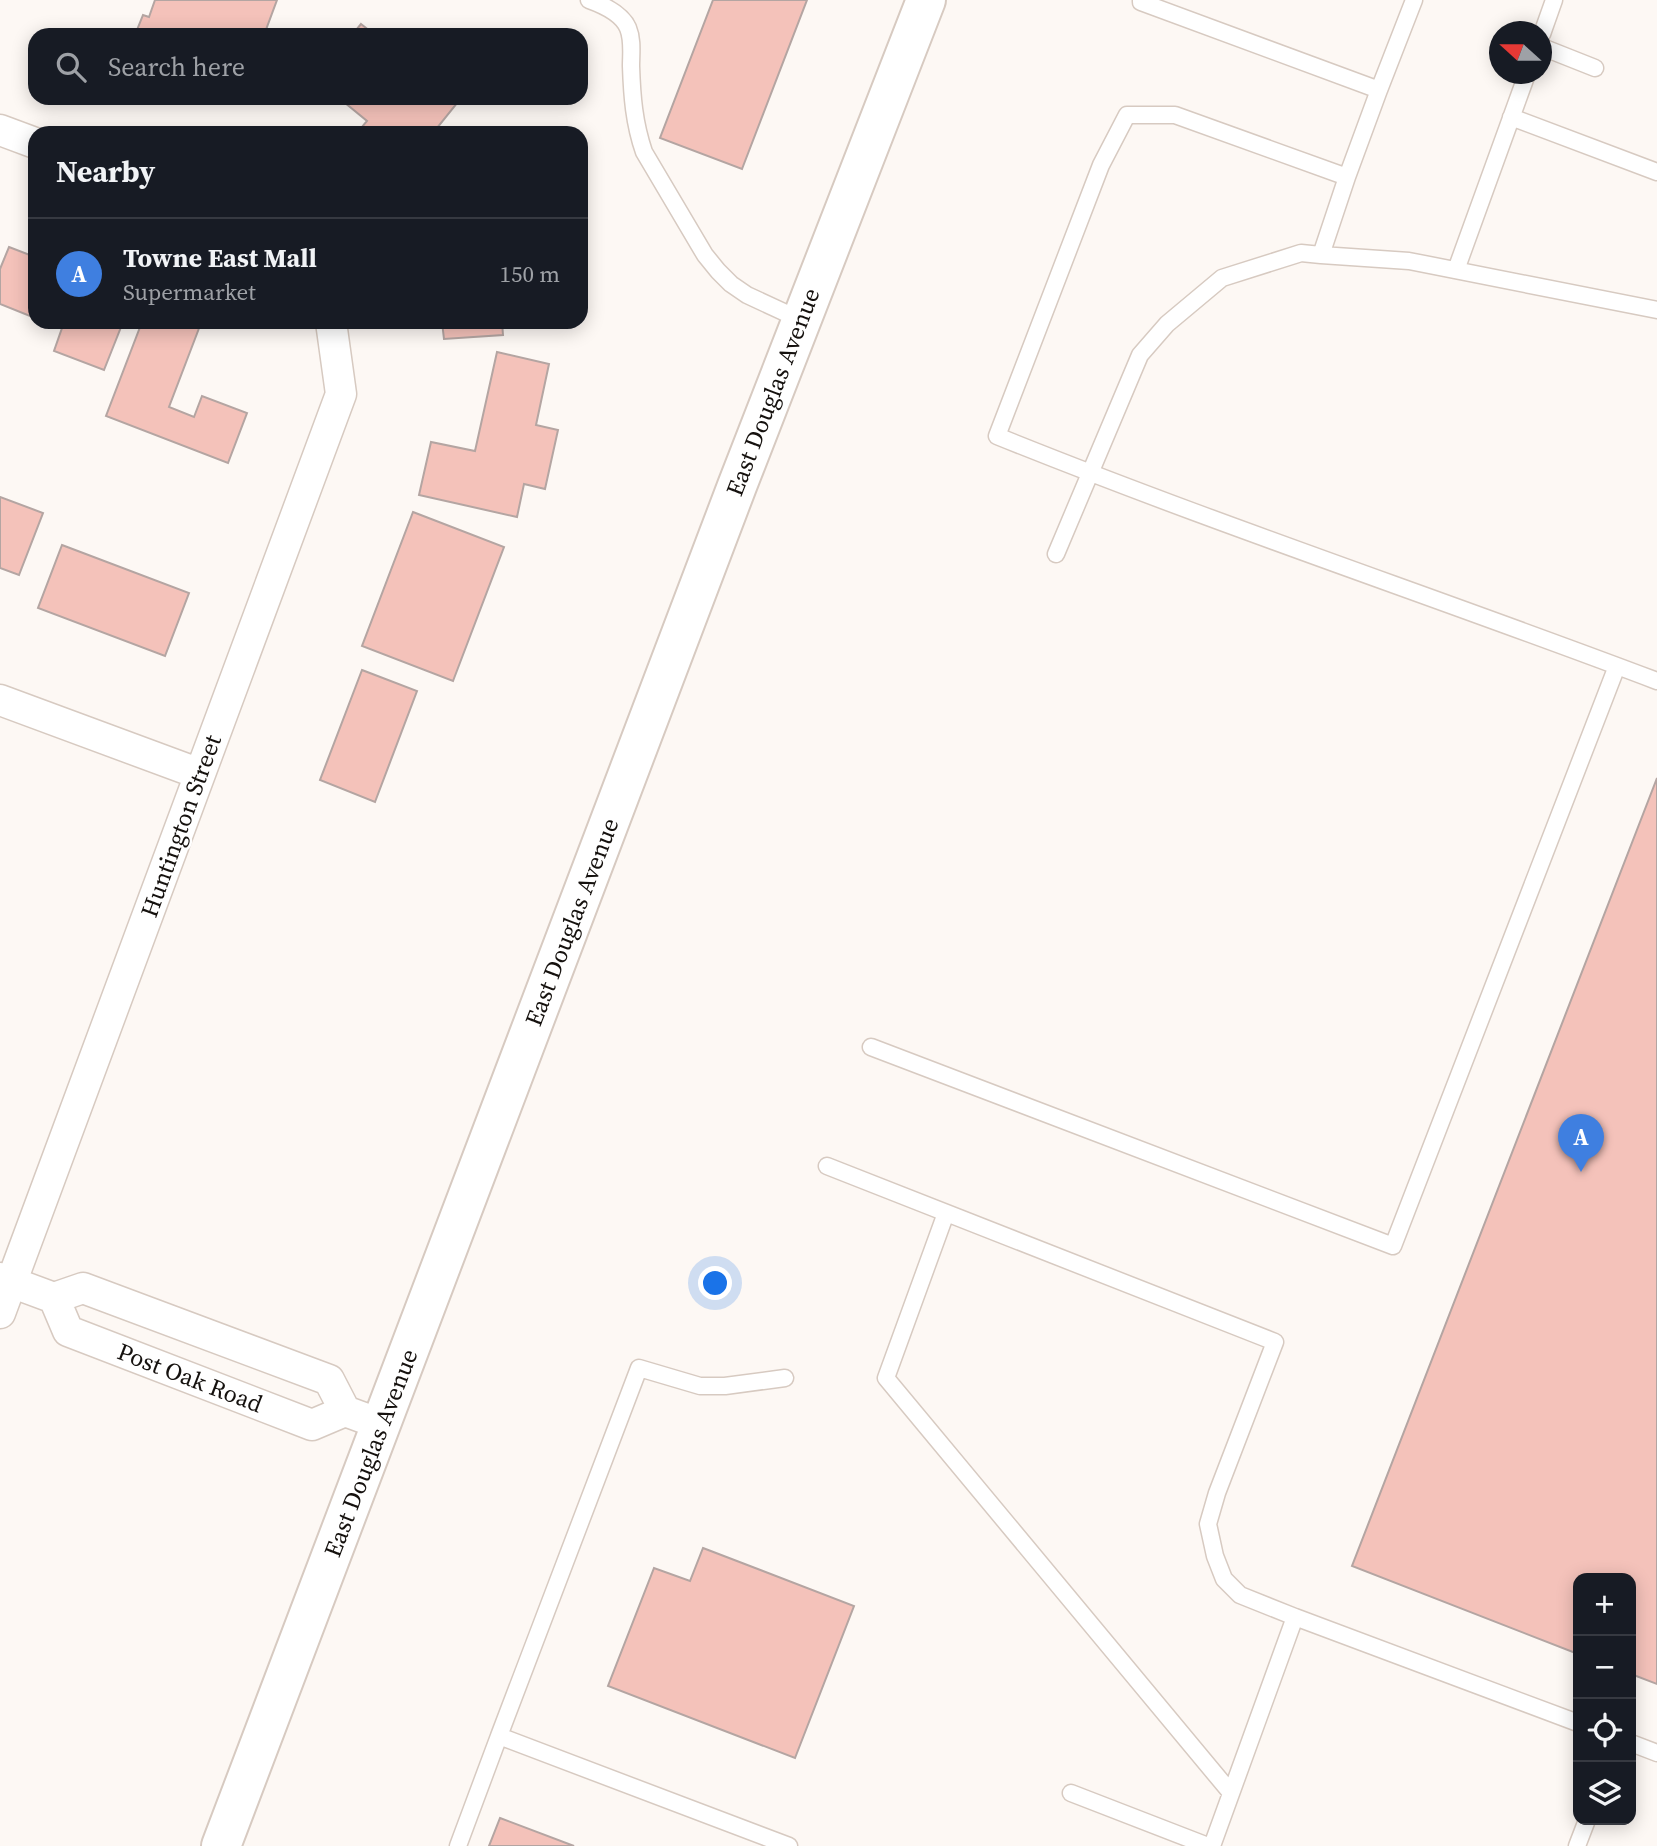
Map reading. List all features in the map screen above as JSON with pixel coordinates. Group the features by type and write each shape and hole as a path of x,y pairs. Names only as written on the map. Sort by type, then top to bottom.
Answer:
{"street":[{"name":"East Douglas Avenue","path":"221,1846 737,486 926,0"},
{"path":"0,130 28,140"},
{"name":"Huntington Street","path":"0,1313 6,1281 200,774 341,394 332,329"},
{"path":"0,700 200,774"},
{"path":"6,1281 54,1298"},
{"name":"Post Oak Road","path":"83,1288 329,1380 345,1411 312,1425 68,1331 54,1298 83,1288"},
{"path":"345,1411 382,1424"}],"lane":[{"path":"589,0 612,11 628,29 634,116 644,152 705,255 718,271 747,295 801,320"},
{"path":"1141,0 1379,90"},
{"path":"1321,255 1347,177 1414,0"},
{"path":"1547,21 1554,0"},
{"path":"1552,51 1595,68"},
{"path":"1456,270 1523,84"},
{"path":"1347,177 1175,115 1127,115 1101,164 997,436 1090,474 1657,681"},
{"path":"1511,117 1657,172"},
{"path":"1056,554 1140,355 1167,324 1222,278 1301,253 1409,261 1657,310"},
{"path":"871,1047 1393,1246 1617,666"},
{"path":"827,1166 1275,1342 1217,1493 1208,1524 1215,1556 1224,1579 1240,1595 1573,1721"},
{"path":"946,1213 886,1378 1231,1793"},
{"path":"458,1846 639,1368 700,1386 724,1387 785,1378"},
{"path":"1071,1793 1210,1846 1296,1617"},
{"path":"499,1737 759,1841 789,1846"},
{"path":"1636,1745 1657,1753"},
{"path":"1577,1846 1585,1825"}],"building":[{"path":"155,0 277,0 267,28 138,28 143,15 149,17"},
{"path":"713,0 807,0 742,169 660,138"},
{"path":"348,105 456,105 439,126 363,126 367,121"},
{"path":"9,247 28,254 28,315 0,304 0,269"},
{"path":"62,329 120,329 104,370 54,351"},
{"path":"139,329 199,329 169,407 194,417 202,396 247,413 228,463 106,416"},
{"path":"443,329 503,329 503,335 444,339"},
{"path":"497,352 549,364 536,425 558,430 545,489 524,484 517,517 419,495 431,442 475,451"},
{"path":"0,497 43,513 19,575 0,568"},
{"path":"413,512 504,547 453,681 362,646"},
{"path":"62,545 189,593 165,656 38,608"},
{"path":"362,670 417,691 375,802 320,780"},
{"path":"1657,778 1657,1684 1636,1676 1636,1573 1573,1573 1573,1652 1352,1566"},
{"path":"703,1548 854,1606 795,1758 608,1686 654,1568 690,1581"},
{"path":"500,1818 574,1846 489,1846"}],"place":[{"name":"Towne East Mall","path":"1581,1172"}]}
